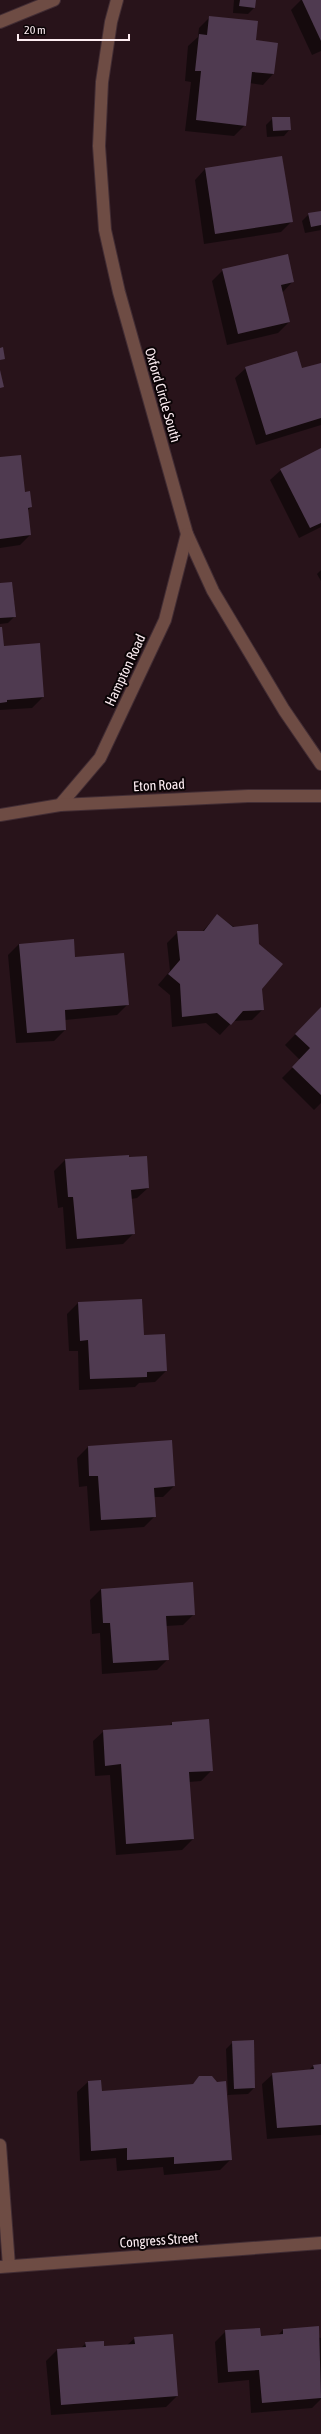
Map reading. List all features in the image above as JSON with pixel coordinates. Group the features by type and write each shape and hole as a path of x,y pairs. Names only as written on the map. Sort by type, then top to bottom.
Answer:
{"street":[{"path":"0,22 54,0"},
{"name":"Oxford Circle South","path":"117,0 111,22 102,82 99,146 106,230 119,292 187,534 213,591 284,710 321,764"},
{"name":"Hampton Road","path":"60,805 100,758 165,620 187,534"},
{"name":"Eton Road","path":"0,815 60,805 248,796 321,796"},
{"path":"0,2145 4,2267"},
{"name":"Congress Street","path":"4,2267 321,2243"}],"building":[{"path":"240,0 256,0 255,8 239,6"},
{"path":"302,0 321,0 321,41"},
{"path":"209,16 258,21 256,40 278,43 274,74 252,72 246,126 196,120 201,71 195,71 199,34 207,35"},
{"path":"272,117 290,117 291,130 273,131"},
{"path":"282,156 293,222 215,234 205,168"},
{"path":"321,211 321,225 311,227 308,213"},
{"path":"288,254 294,282 281,285 290,322 238,334 222,269"},
{"path":"3,347 5,359 0,360 0,348"},
{"path":"297,351 302,368 321,363 321,418 266,435 245,367"},
{"path":"0,370 4,387 0,388"},
{"path":"321,448 321,523 310,528 280,469"},
{"path":"21,455 25,492 30,491 32,507 28,508 31,535 0,539 0,457"},
{"path":"12,582 16,617 0,618 0,583"},
{"path":"0,627 2,627 4,646 40,643 44,697 7,700 7,702 0,703"},
{"path":"217,914 233,927 258,924 259,944 283,964 262,989 264,1010 243,1011 231,1025 217,1013 182,1017 180,984 168,974 180,960 177,931 204,931"},
{"path":"74,939 75,957 124,953 129,1005 65,1010 66,1030 27,1033 19,944"},
{"path":"321,1007 321,1095 292,1067 310,1048 295,1034"},
{"path":"129,1155 129,1157 147,1156 149,1188 131,1190 135,1234 77,1239 73,1197 68,1197 65,1159"},
{"path":"142,1299 144,1335 165,1334 167,1371 147,1372 147,1377 90,1379 88,1340 80,1341 78,1302"},
{"path":"172,1440 175,1486 154,1488 156,1517 101,1520 98,1476 89,1476 88,1446"},
{"path":"193,1582 195,1615 166,1616 169,1660 113,1663 110,1623 103,1623 101,1589"},
{"path":"209,1719 213,1771 189,1772 194,1839 126,1844 121,1764 105,1766 103,1730 172,1725 172,1722"},
{"path":"254,2040 255,2088 234,2089 232,2041"},
{"path":"321,2064 321,2125 277,2128 272,2073 314,2069 313,2065"},
{"path":"199,2076 212,2076 217,2082 226,2081 232,2160 174,2164 174,2157 127,2160 127,2148 91,2151 88,2081 101,2080 102,2091 193,2084"},
{"path":"319,2326 321,2398 262,2403 259,2370 228,2372 225,2330 260,2328 261,2336 283,2334 283,2329"},
{"path":"173,2334 178,2396 61,2405 57,2349 86,2347 85,2342 104,2341 104,2346 135,2344 134,2337"}]}
